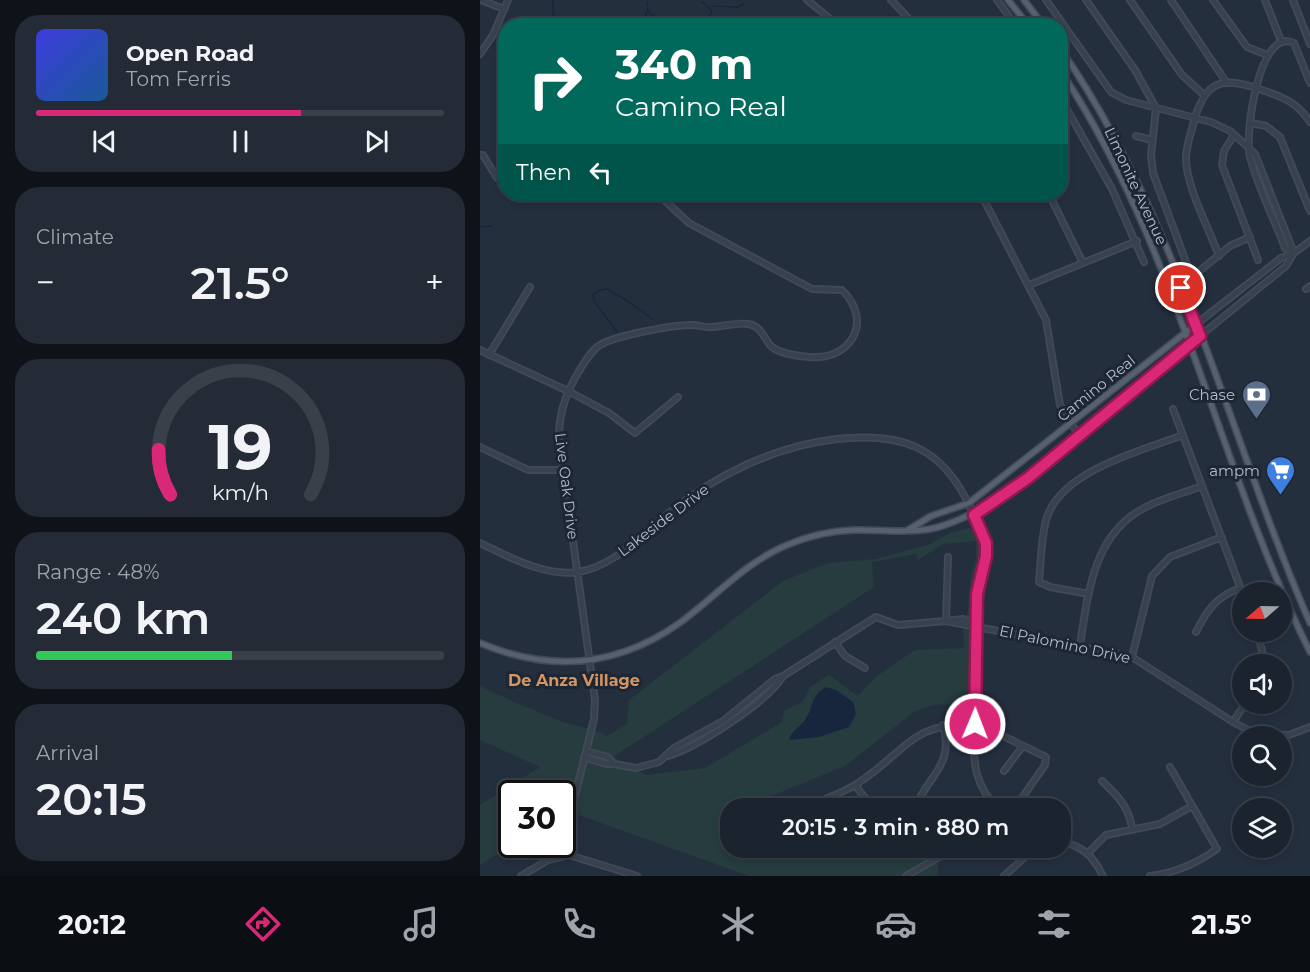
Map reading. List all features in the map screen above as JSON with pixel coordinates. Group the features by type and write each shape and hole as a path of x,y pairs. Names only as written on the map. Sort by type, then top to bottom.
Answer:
{"main road":[{"path":"1008,0 1023,18"},
{"path":"1024,0 1038,18"},
{"name":"Limonite Avenue","path":"1068,60 1095,101 1124,153 1154,218 1310,623"},
{"name":"Limonite Avenue","path":"1068,84 1116,165 1147,233 1282,592 1310,652"},
{"name":"Camino Real","path":"908,530 931,516 969,503 1195,325"},
{"name":"Camino Real","path":"480,643 504,653 535,660 590,662 646,643 681,622 744,570 785,546 821,533 851,530 917,531 939,527 974,515 1002,498 1200,336"}],"street":[{"path":"481,0 504,9"},
{"path":"500,18 508,0"},
{"path":"807,0 829,18"},
{"path":"891,0 908,18"},
{"path":"996,0 1010,18"},
{"path":"1046,0 1059,18"},
{"path":"1086,0 1135,70 1156,108 1151,162 1155,183 1189,270 1192,274 1197,273 1237,242 1250,237"},
{"path":"1130,0 1182,75 1204,95"},
{"path":"1171,0 1226,82"},
{"path":"1213,0 1247,47 1268,55"},
{"path":"1265,0 1281,41"},
{"path":"1293,0 1310,44"},
{"path":"480,54 498,23"},
{"path":"1303,26 1310,23"},
{"path":"1068,31 1111,92 1126,100 1217,124 1249,148 1255,154 1294,253"},
{"path":"1249,148 1256,87 1268,55 1281,41"},
{"path":"1281,41 1294,43 1310,83"},
{"path":"1219,255 1186,165 1187,148 1195,117 1204,95 1210,89 1226,82 1236,81 1288,100 1303,112 1310,122"},
{"path":"1068,111 1112,189 1137,241 1144,262"},
{"path":"1251,123 1266,126 1280,137 1310,211"},
{"path":"1234,135 1224,151 1222,165 1258,260"},
{"path":"1136,136 1152,140"},
{"path":"480,154 483,155 498,178"},
{"name":"Live Oak Drive","path":"576,792 595,700 563,470 559,414 568,390 598,346 617,337 692,325 709,328 747,324 756,327 771,346 784,353 810,357 835,355 848,345 858,324 855,308 842,290 812,289 689,223 665,201"},
{"path":"1052,201 1083,263"},
{"path":"985,202 1046,320 1060,405 1079,436"},
{"path":"1029,285 1137,241"},
{"name":"Camino Real","path":"1195,325 1281,258 1294,253 1310,241"},
{"name":"Camino Real","path":"1200,336 1286,266 1294,253"},
{"path":"489,355 530,287"},
{"path":"480,350 568,390 609,413 635,433 678,397"},
{"path":"1173,409 1238,582"},
{"path":"1089,594 1050,587 1039,582 1047,516 1061,495 1097,468 1183,435"},
{"name":"Lakeside Drive","path":"480,543 536,567 579,572 604,563 638,541 668,513 728,473 779,452 814,442 856,437 893,439 924,450 951,471 969,503 986,543 986,556 978,585 975,724 977,775 989,798"},
{"path":"480,447 528,470 563,470"},
{"path":"1080,645 1089,594 1102,551 1122,523 1146,507 1202,486"},
{"path":"1132,657 1148,584 1157,570 1177,554 1221,537"},
{"path":"946,621 948,557"},
{"path":"1196,632 1212,604 1224,595 1232,593"},
{"name":"El Palomino Drive","path":"585,757 602,763 636,768 668,756 674,748 723,721 765,686 876,617 898,625 968,619 976,625 1132,657 1252,733 1272,736 1289,735 1310,726"},
{"path":"835,642 845,656 865,668"},
{"path":"1233,722 1238,714"},
{"path":"826,798 855,785 897,754 912,739 943,725 975,724"},
{"path":"921,798 943,762 946,745 943,725"},
{"path":"1003,736 1046,757 1046,761 1022,798"},
{"path":"1004,771 1022,747"},
{"path":"586,751 604,756 614,764"},
{"path":"602,763 604,756"},
{"path":"1150,876 1170,874 1197,863 1217,849 1170,767"},
{"path":"1102,781 1128,811 1132,828"},
{"path":"855,785 865,798"},
{"path":"1088,853 1106,835 1160,824 1192,806"},
{"path":"1071,844 1088,853 1103,876"},
{"path":"576,857 637,876"},
{"path":"521,876 548,860 556,858"},
{"path":"906,876 937,858"},
{"path":"1004,876 1024,858"}],"green space":[{"path":"970,528 981,538 980,560 973,577 969,703 933,705 914,712 845,766 768,798 720,798 720,858 938,858 938,876 749,876 576,815 576,780 519,780 540,767 480,740 480,686 563,722 591,729 607,736 627,724 629,700 783,581 828,563 876,559 928,545 952,532","holes":["976,541 976,559 971,574 968,611 963,628 964,648 915,650 877,676 858,696 829,675 810,687 803,701 784,711 782,722 705,768 646,775 613,757 874,587 872,562 916,554 918,560 943,544"]},
{"path":"498,794 498,854 480,865 480,805"}],"water":[{"path":"826,687 836,690 853,702 856,714 849,727 819,737 789,740 805,720 817,694"}],"waterway":[{"path":"553,0 555,18"},
{"path":"647,2 648,10 645,14 648,18"},
{"path":"702,2 712,11 708,18"},
{"path":"712,6 737,7 744,4"},
{"path":"648,10 650,14 658,18"},
{"path":"480,227 491,226"},
{"path":"617,332 594,301 593,295 601,290 606,289 615,293 652,319"}],"place":[{"name":"Chase","path":"1256,420"},
{"name":"ampm","path":"1281,496"}],"district":[{"name":"De Anza Village","path":"574,680"}],"route":[{"path":"975,724 977,594 986,556 986,543 974,515 1002,498 1028,478 1200,336 1181,288"}]}
